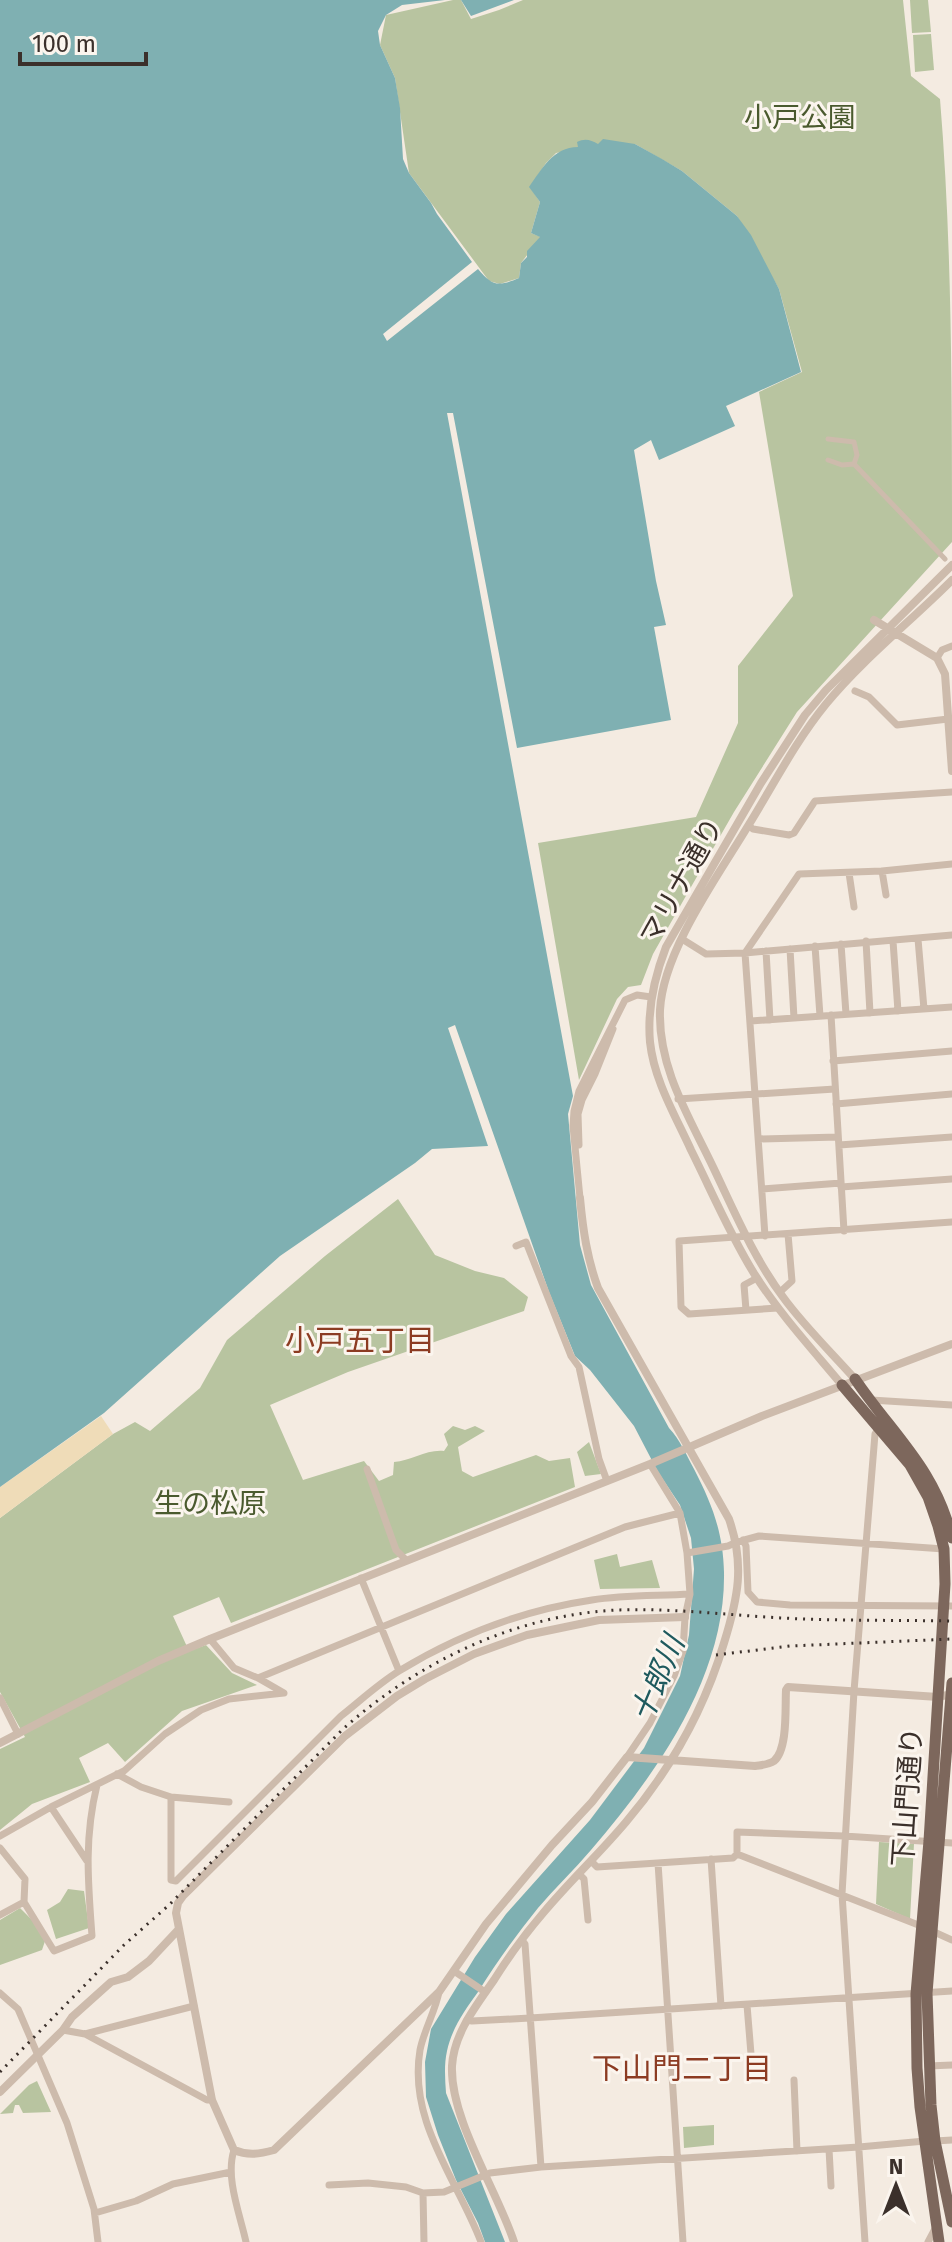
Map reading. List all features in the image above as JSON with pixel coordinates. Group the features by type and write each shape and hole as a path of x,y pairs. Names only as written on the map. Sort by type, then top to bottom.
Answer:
{"main road":[{"path":"855,1379 918,1459 937,1494 952,1538"},
{"name":"下山門通り","path":"842,1385 910,1465 933,1511 944,1549 948,1606 938,1697 940,1842"},
{"name":"下山門通り","path":"951,2214 930,2141 917,2068 927,1928 940,1842 952,1683"},
{"name":"下山門通り","path":"922,1993 939,2242"}],"street":[{"path":"828,439 854,442 857,455 854,464"},
{"path":"828,460 842,465 854,464"},
{"path":"854,464 948,562"},
{"name":"マリナ通り","path":"842,1385 778,1308 734,1237 670,1106 655,1068 649,1024 651,997 666,947 794,730 826,690 889,628 948,562"},
{"name":"マリナ通り","path":"855,1379 780,1292 746,1237 678,1099 661,1040 660,1011 668,969 682,939 790,754 843,685 952,580"},
{"path":"874,620 937,658 945,674 952,771"},
{"path":"937,658 942,650 952,646"},
{"path":"855,691 869,697 897,725 948,719"},
{"path":"749,826 789,835 794,833 815,801 952,792"},
{"path":"765,1236 745,953 799,874 882,871 952,864"},
{"path":"882,871 886,895"},
{"path":"849,873 854,907"},
{"path":"682,939 706,954 952,935"},
{"path":"918,939 924,1009"},
{"path":"866,941 870,1013"},
{"path":"893,941 898,1011"},
{"path":"841,944 846,1014"},
{"path":"815,946 820,1016"},
{"path":"790,949 794,1018"},
{"path":"766,951 770,1020"},
{"path":"514,2242 459,2109 452,2082 454,2053 467,2020 484,1992 543,1913 626,1823 696,1720 730,1625 737,1584 736,1543 729,1519 598,1288 584,1238 573,1126 579,1091 625,1000 630,997 651,997"},
{"path":"751,1021 952,1007"},
{"path":"831,1015 844,1231"},
{"path":"833,1061 952,1051"},
{"path":"678,1099 835,1089"},
{"path":"836,1104 952,1094"},
{"path":"759,1139 838,1141 952,1137"},
{"path":"762,1189 952,1179"},
{"path":"778,1308 689,1314 681,1307 679,1241 952,1222"},
{"path":"780,1292 792,1281 788,1234"},
{"path":"516,1246 526,1242 571,1356 579,1367 599,1459 607,1481"},
{"path":"746,1310 744,1285 757,1278"},
{"path":"0,1743 158,1661 210,1639 855,1379 952,1344"},
{"path":"869,1400 952,1405"},
{"path":"865,2242 842,1894 865,1544 875,1434 879,1428"},
{"path":"234,2150 244,2154 260,2154 274,2150 439,1992 456,1973 486,1924 592,1802 650,1723 683,1651 691,1553 680,1513 650,1464"},
{"path":"367,1469 396,1550 406,1560"},
{"path":"258,1678 625,1527 680,1513"},
{"path":"691,1553 759,1536 944,1549"},
{"path":"736,1543 746,1546 748,1592 757,1602 948,1606"},
{"path":"361,1578 399,1671"},
{"path":"171,1797 171,1880 176,1881 341,1716 399,1671 480,1629 517,1617 594,1599 690,1594"},
{"path":"246,2242 231,2172 234,2150 212,2100 176,1913 178,1903 345,1736 406,1690 474,1654 527,1635 599,1620 685,1617"},
{"path":"0,1836 124,1771 165,1734 201,1710 229,1699 284,1693 234,1668 210,1639"},
{"path":"628,1757 755,1766 768,1764 776,1758 783,1743 788,1687 938,1697 952,1694"},
{"path":"0,1698 18,1734"},
{"path":"117,1774 141,1787 171,1797 229,1802"},
{"path":"0,1848 25,1879 24,1902 54,1951 92,1936 87,1861 97,1785"},
{"path":"51,1807 87,1861"},
{"path":"591,1861 597,1867 733,1858 737,1854 737,1832 940,1842"},
{"path":"737,1854 952,1940"},
{"path":"711,1859 721,2006"},
{"path":"658,1863 683,2242"},
{"path":"579,1874 584,1879 588,1920"},
{"path":"0,1915 24,1902"},
{"path":"0,2092 63,2030 72,2017 111,1982 128,1977 149,1961 179,1929"},
{"path":"522,1940 525,1944 541,2167"},
{"path":"456,1973 484,1992"},
{"path":"467,2020 952,1991"},
{"path":"439,1992 420,2050 420,2095 425,2120 481,2242"},
{"path":"1,1995 18,2009 67,2123 95,2213 98,2242"},
{"path":"747,2005 751,2054"},
{"path":"85,2034 194,2006"},
{"path":"63,2030 85,2034 212,2100"},
{"path":"928,2066 952,2065"},
{"path":"794,2080 797,2151"},
{"path":"329,2185 368,2183 406,2187 423,2193 444,2192 484,2175 541,2167 952,2140"},
{"path":"829,2149 831,2186"},
{"path":"95,2213 136,2201 173,2184 231,2172"},
{"path":"423,2193 424,2242"},
{"path":"928,2242 936,2227 951,2214"}],"green space":[{"name":"小戸公園","path":"461,0 471,19 523,0 903,0 911,76 940,99 949,264 952,542 797,712 691,887 653,954 641,985 628,987 617,999 579,1080 538,843 696,817 738,723 738,666 793,596 759,392 802,372 779,289 737,216 682,171 635,144 598,145 556,153 530,187 540,202 531,233 541,237 521,263 519,278 500,284 489,281 409,173 395,78 380,45 386,15"},
{"path":"910,0 928,0 931,32 912,33"},
{"path":"931,34 934,70 915,72 913,35"},
{"name":"生の松原","path":"398,1199 435,1255 475,1271 504,1278 528,1297 524,1311 348,1372 270,1405 303,1480 364,1461 379,1481 393,1475 394,1462 444,1451 448,1445 444,1434 453,1426 465,1430 475,1426 485,1431 458,1447 462,1471 473,1477 536,1455 549,1461 570,1458 575,1487 231,1623 219,1597 173,1616 189,1651 206,1645 232,1673 257,1685 182,1711 125,1762 108,1743 79,1758 90,1782 32,1804 0,1830 0,1749 25,1737 0,1692 0,1518 113,1434 135,1422 150,1431 200,1388 227,1340 325,1256"},
{"path":"589,1442 601,1474 585,1476 577,1452"},
{"path":"617,1554 620,1567 652,1560 660,1588 600,1589 594,1560"},
{"path":"879,1842 914,1844 910,1919 876,1904"},
{"path":"68,1889 84,1891 89,1928 56,1939 47,1910 60,1902"},
{"path":"20,1908 47,1935 42,1950 0,1965 0,1920"},
{"path":"37,2081 51,2112 23,2113 19,2105 15,2105 13,2113 0,2114 29,2085"},
{"path":"714,2125 714,2145 684,2148 683,2127"}],"sand":[{"path":"101,1416 113,1434 0,1518 0,1487"}],"water":[{"path":"0,0 445,0 402,5 386,15 378,31 380,45 395,78 403,159 409,173 472,262 383,334 387,341 478,269 496,283 519,278 527,251 540,237 531,233 540,202 529,187 555,155 578,147 577,142 580,141 598,144 603,139 635,144 662,159 682,171 737,216 751,235 779,289 801,372 726,406 735,426 659,460 651,440 634,450 666,625 654,627 671,720 517,748 453,413 447,413 573,1096 568,1114 580,1245 591,1285 669,1428 683,1447 706,1494 719,1531 724,1572 722,1611 713,1649 683,1722 615,1821 514,1939 464,2013 449,2043 445,2066 446,2093 505,2242 485,2242 438,2135 426,2097 425,2062 431,2029 475,1957 506,1914 590,1820 644,1748 680,1676 689,1635 694,1569 691,1538 680,1505 658,1472 634,1426 590,1370 575,1356 549,1292 455,1025 448,1028 488,1146 432,1149 280,1256 104,1413 0,1487"},
{"path":"461,0 514,0 471,16"}],"railway":[{"path":"0,2072 343,1729 403,1683 470,1646 542,1621 617,1610 803,1619 952,1621"},
{"path":"716,1655 790,1646 952,1639"}],"district":[{"name":"小戸五丁目","path":"360,1341"},
{"name":"下山門二丁目","path":"682,2069"}],"water label":[{"name":"十郎川","path":"658,1679"}]}
